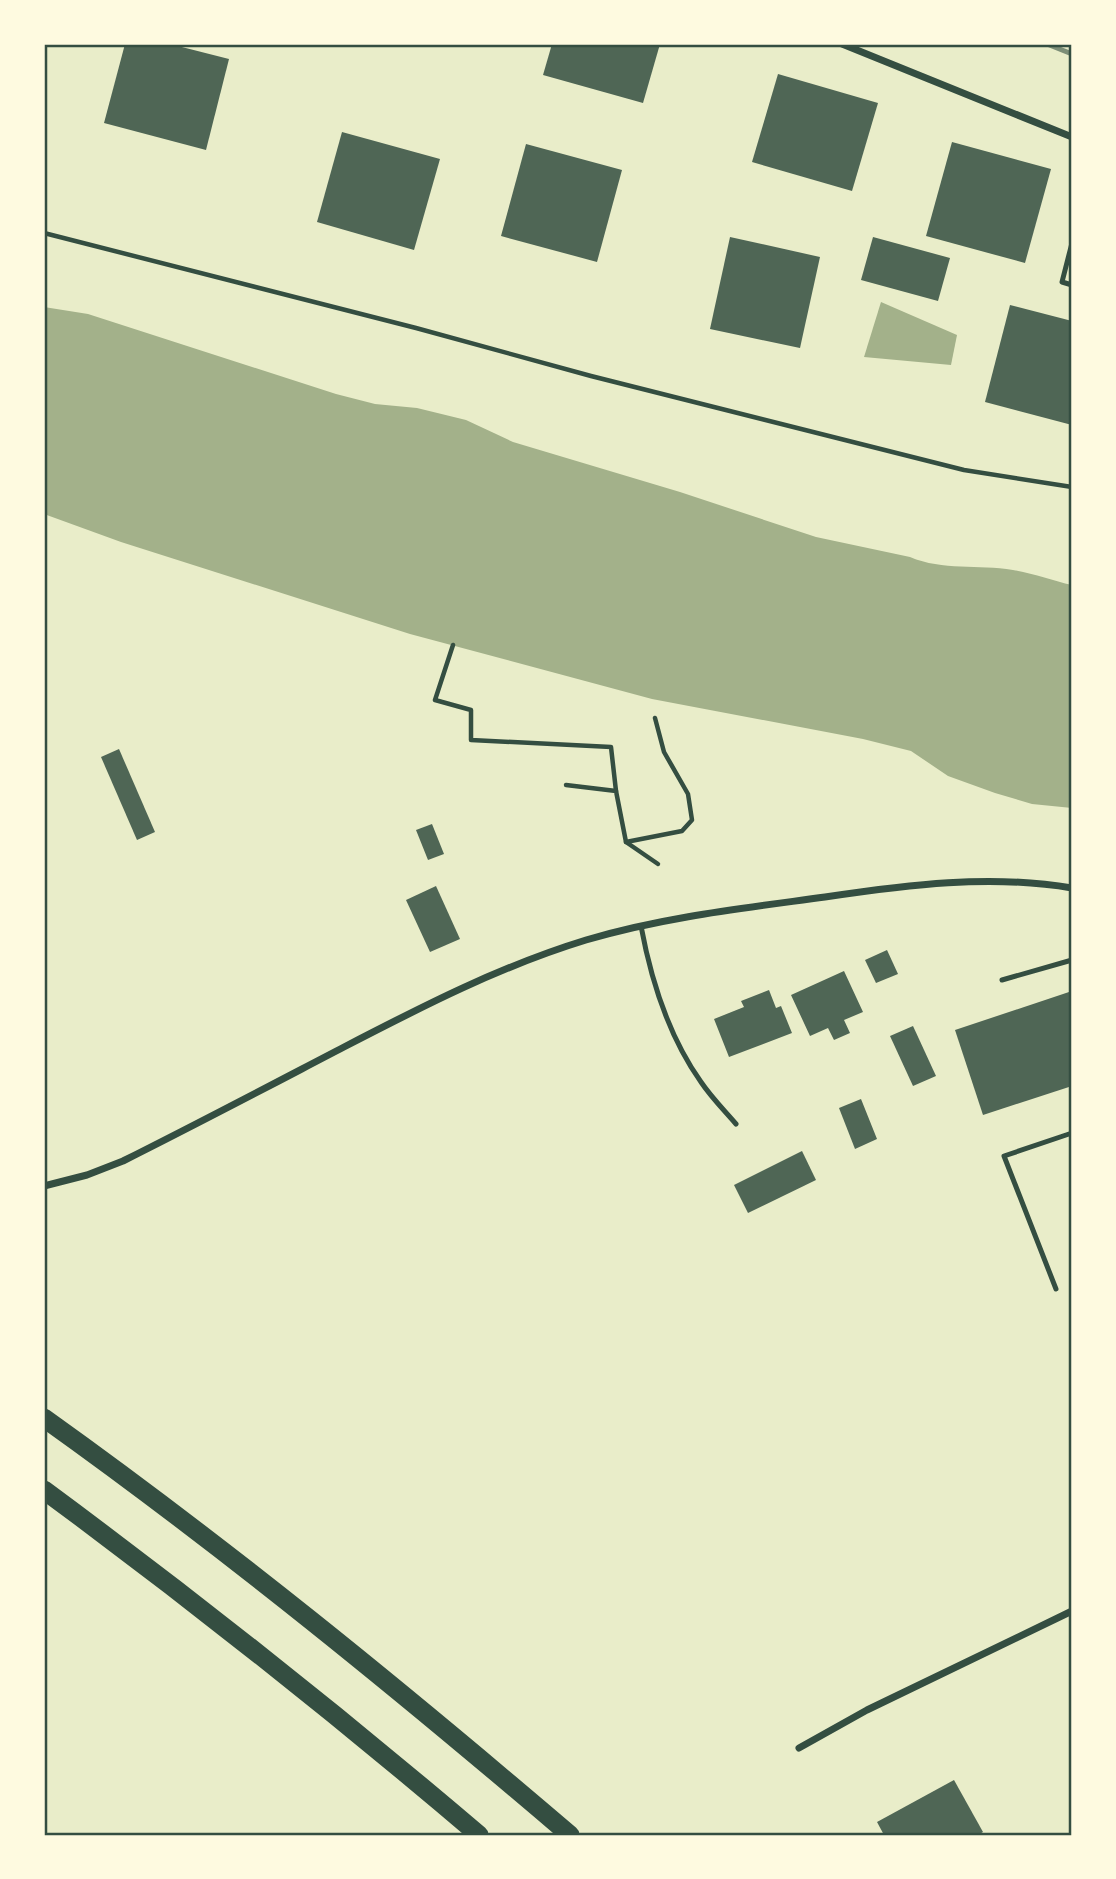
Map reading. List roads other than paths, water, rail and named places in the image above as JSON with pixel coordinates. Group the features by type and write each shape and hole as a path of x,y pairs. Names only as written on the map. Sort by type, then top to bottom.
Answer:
{"highway":[{"path":"44,1418 164,1505 323,1628 570,1835"},
{"path":"44,1490 214,1618 479,1835"}],"street":[{"path":"842,44 1072,138"},
{"path":"44,1186 87,1175 123,1161 469,984 585,940 710,913 896,887 952,882 1006,882 1072,888"},
{"path":"799,1748 867,1710 1072,1611"}],"lane":[{"path":"1072,243 1062,282 1072,285"},
{"path":"641,926 648,962 671,1026 701,1082 736,1124"},
{"path":"1002,980 1072,960"},
{"path":"1056,1289 1004,1156 1072,1133"}],"railway":[{"path":"1047,44 1072,54"}]}
